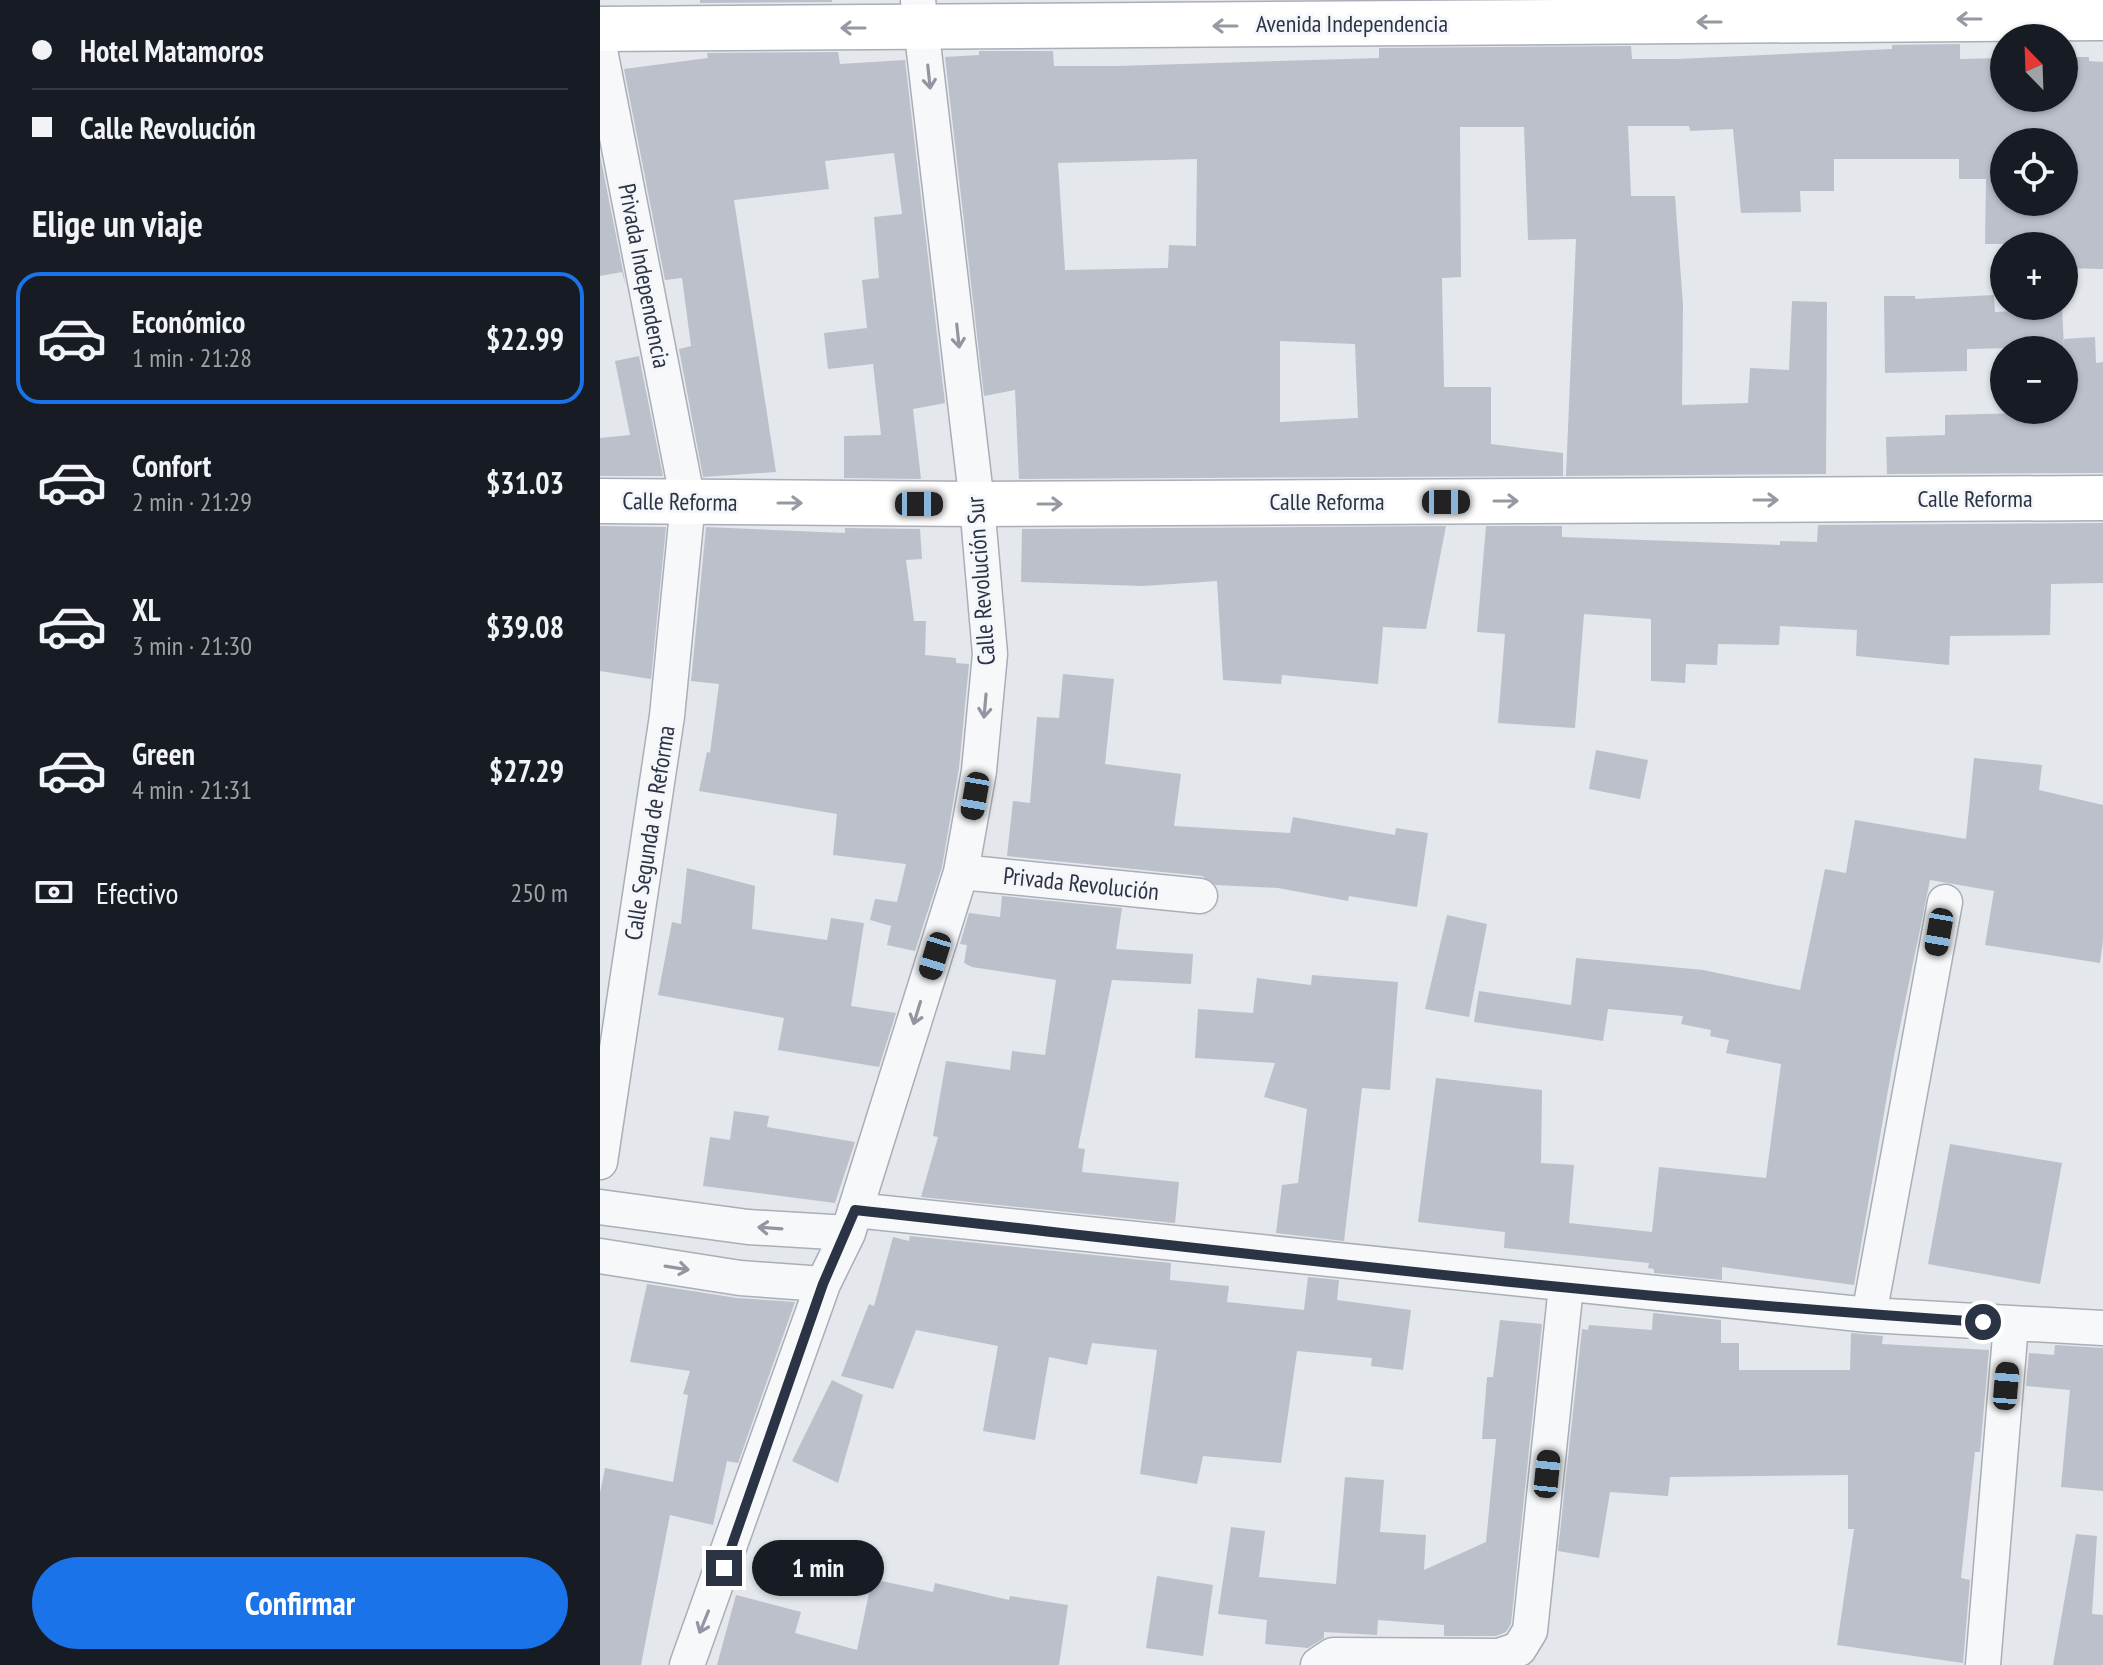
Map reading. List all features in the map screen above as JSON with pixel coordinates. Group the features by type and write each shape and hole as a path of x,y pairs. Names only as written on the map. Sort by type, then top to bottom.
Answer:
{"street":[{"name":"Avenida Independencia","path":"600,29 921,14 2103,18"},
{"name":"Calle Revolución Sur","path":"687,1665 823,1284 851,1222 961,872 979,771 990,654 977,504 921,14"},
{"name":"Privada Independencia","path":"600,50 688,502"},
{"name":"Calle Reforma","path":"600,501 977,504 2103,498"},
{"name":"Calle Segunda de Reforma","path":"600,1162 667,716 688,502"},
{"name":"Privada Revolución","path":"961,872 1200,896"},
{"path":"1869,1315 1945,902"},
{"path":"600,1207 748,1227 851,1222 1869,1315 2103,1328"},
{"path":"600,1256 740,1278 823,1284"},
{"path":"1318,1665 1321,1660 1333,1655 1499,1656 1519,1649 1530,1631 1566,1286"},
{"path":"1983,1665 2011,1324"}],"building":[{"path":"700,0 832,0 832,2 700,3"},
{"path":"1960,44 1960,59 1990,58 1990,112 2078,112 2078,57 2103,62 2103,269 2078,268 2078,232 1990,232 1990,244 1985,244 1986,179 1959,179 1959,159 1834,159 1834,191 1800,191 1801,212 1741,213 1733,129 1690,131 1689,126 1628,126 1631,196 1675,196 1683,305 1682,405 1748,403 1750,368 1789,370 1792,301 1827,302 1826,474 1566,476 1576,239 1528,240 1524,127 1460,127 1461,277 1442,278 1444,387 1491,387 1491,444 1563,453 1563,476 1019,479 1015,390 984,396 945,57 979,55 979,51 1053,51 1054,66 1117,66 1379,58 1379,48 1631,46 1632,59 1892,49 1892,45","holes":["1197,159 1196,246 1169,245 1168,268 1065,270 1058,163","1280,341 1355,344 1358,418 1280,422"]},
{"path":"838,52 840,64 905,60 945,403 913,409 921,479 844,478 844,436 881,435 873,364 828,369 824,333 867,328 862,280 879,278 874,217 902,214 894,153 825,161 829,189 734,200 776,472 703,477 679,349 691,346 682,278 665,280 624,69 708,58 707,53"},
{"path":"600,155 626,286 622,272 600,276"},
{"path":"1990,295 1990,320 2063,320 2063,336 1990,336 1990,349 1967,349 1967,371 1885,373 1884,296 1915,296 1915,299"},
{"path":"2095,337 2096,363 2103,362 2103,473 1887,474 1886,437 1945,435 1945,415 1990,414 1990,424 2078,424 2078,338"},
{"path":"639,356 663,476 600,476 600,438 630,435 615,361"},
{"path":"2103,523 2103,583 2051,584 2050,635 1950,636 1949,665 1856,656 1857,630 1780,626 1779,645 1718,644 1717,665 1686,664 1685,683 1651,681 1651,619 1584,614 1575,728 1498,723 1505,634 1477,632 1486,526 1562,526 1562,537 1780,545 1780,541 1817,542 1818,525"},
{"path":"600,526 666,527 651,679 600,671"},
{"path":"1446,526 1426,629 1383,627 1378,684 1282,675 1281,684 1223,680 1217,581 1143,586 1021,582 1022,529"},
{"path":"706,527 845,533 845,528 920,529 922,559 906,560 914,621 926,621 925,655 956,658 956,663 969,664 959,768 942,867 915,951 887,945 891,926 870,920 875,899 897,902 906,864 833,855 837,814 699,791 707,752 710,753 719,684 691,681"},
{"path":"1063,674 1114,679 1105,764 1181,774 1174,826 1290,833 1293,817 1395,835 1396,828 1428,833 1417,907 1349,896 1348,901 1278,888 1216,885 1202,876 1007,856 1013,801 1030,803 1037,717 1059,718"},
{"path":"1596,750 1648,760 1640,799 1589,789"},
{"path":"1974,758 2042,765 2039,790 2103,805 2103,940 2100,963 1985,945 1994,891 1930,880 1894,1056 1854,1285 1722,1267 1722,1280 1654,1273 1654,1269 1648,1268 1649,1263 1504,1248 1505,1232 1418,1222 1436,1078 1542,1090 1541,1163 1574,1165 1569,1223 1652,1232 1659,1167 1766,1178 1781,1064 1726,1053 1729,1040 1710,1036 1711,1030 1681,1024 1683,1016 1608,1009 1603,1041 1474,1022 1479,991 1571,1005 1576,958 1703,970 1800,990 1825,869 1846,873 1855,820 1966,839"},
{"path":"687,868 755,886 752,929 827,940 831,918 864,923 851,1006 896,1013 879,1067 778,1050 784,1018 658,995 672,922 681,924"},
{"path":"1002,896 1122,908 1116,949 1193,954 1191,984 1112,980 1078,1148 1085,1149 1082,1172 1179,1182 1175,1223 921,1197 938,1137 933,1136 946,1061 1010,1070 1012,1051 1045,1055 1056,980 972,967 964,963 967,945 960,944 969,913 1000,917"},
{"path":"1447,915 1487,924 1469,1017 1425,1009"},
{"path":"1312,975 1398,982 1390,1090 1362,1088 1344,1241 1276,1233 1282,1185 1298,1183 1307,1109 1264,1097 1275,1063 1195,1058 1198,1009 1253,1013 1257,978 1311,985"},
{"path":"734,1111 769,1116 767,1127 855,1142 835,1203 703,1186 710,1137 730,1140"},
{"path":"1950,1144 2062,1163 2040,1284 1928,1264"},
{"path":"910,1236 1171,1263 1170,1280 1229,1286 1227,1302 1304,1310 1308,1277 1339,1280 1337,1300 1411,1310 1403,1370 1371,1366 1372,1358 1297,1351 1281,1463 1203,1456 1197,1484 1140,1474 1157,1350 1092,1343 1087,1365 1049,1357 1035,1440 983,1431 998,1346 916,1330 893,1389 841,1376 869,1304 874,1306 893,1237 909,1241"},
{"path":"647,1284 737,1298 795,1302 738,1463 727,1461 713,1525 670,1515 641,1665 600,1665 600,1493 605,1468 673,1482 688,1395 683,1394 690,1371 630,1362"},
{"path":"1653,1313 1721,1320 1721,1343 1739,1343 1739,1370 1850,1370 1851,1333 1883,1336 1882,1344 1989,1350 1980,1452 1975,1452 1961,1578 1970,1580 1963,1663 1837,1645 1854,1529 1848,1529 1848,1475 1670,1477 1668,1496 1610,1492 1599,1558 1558,1551 1582,1329 1588,1330 1589,1325 1652,1330"},
{"path":"1500,1320 1542,1324 1511,1624 1506,1632 1496,1636 1444,1636 1444,1625 1378,1620 1377,1635 1324,1632 1324,1638 1308,1648 1265,1644 1267,1620 1218,1614 1231,1527 1265,1531 1259,1577 1336,1584 1345,1477 1384,1480 1380,1532 1426,1535 1424,1570 1486,1542 1496,1439 1482,1439 1487,1377 1493,1377"},
{"path":"2055,1345 2103,1348 2103,1491 2061,1487 2070,1390 2026,1386 2029,1353 2054,1355"},
{"path":"832,1380 863,1395 838,1483 792,1461"},
{"path":"2076,1534 2097,1536 2092,1614 2103,1615 2103,1665 2053,1665"},
{"path":"1157,1576 1213,1585 1203,1656 1146,1648"},
{"path":"872,1579 933,1592 935,1583 1009,1600 1010,1596 1068,1605 1059,1665 717,1665 736,1595 801,1612 795,1633 857,1650"}],"route":[{"path":"724,1568 823,1284 848,1233 855,1210 1535,1283 1869,1315 1983,1322"}]}
